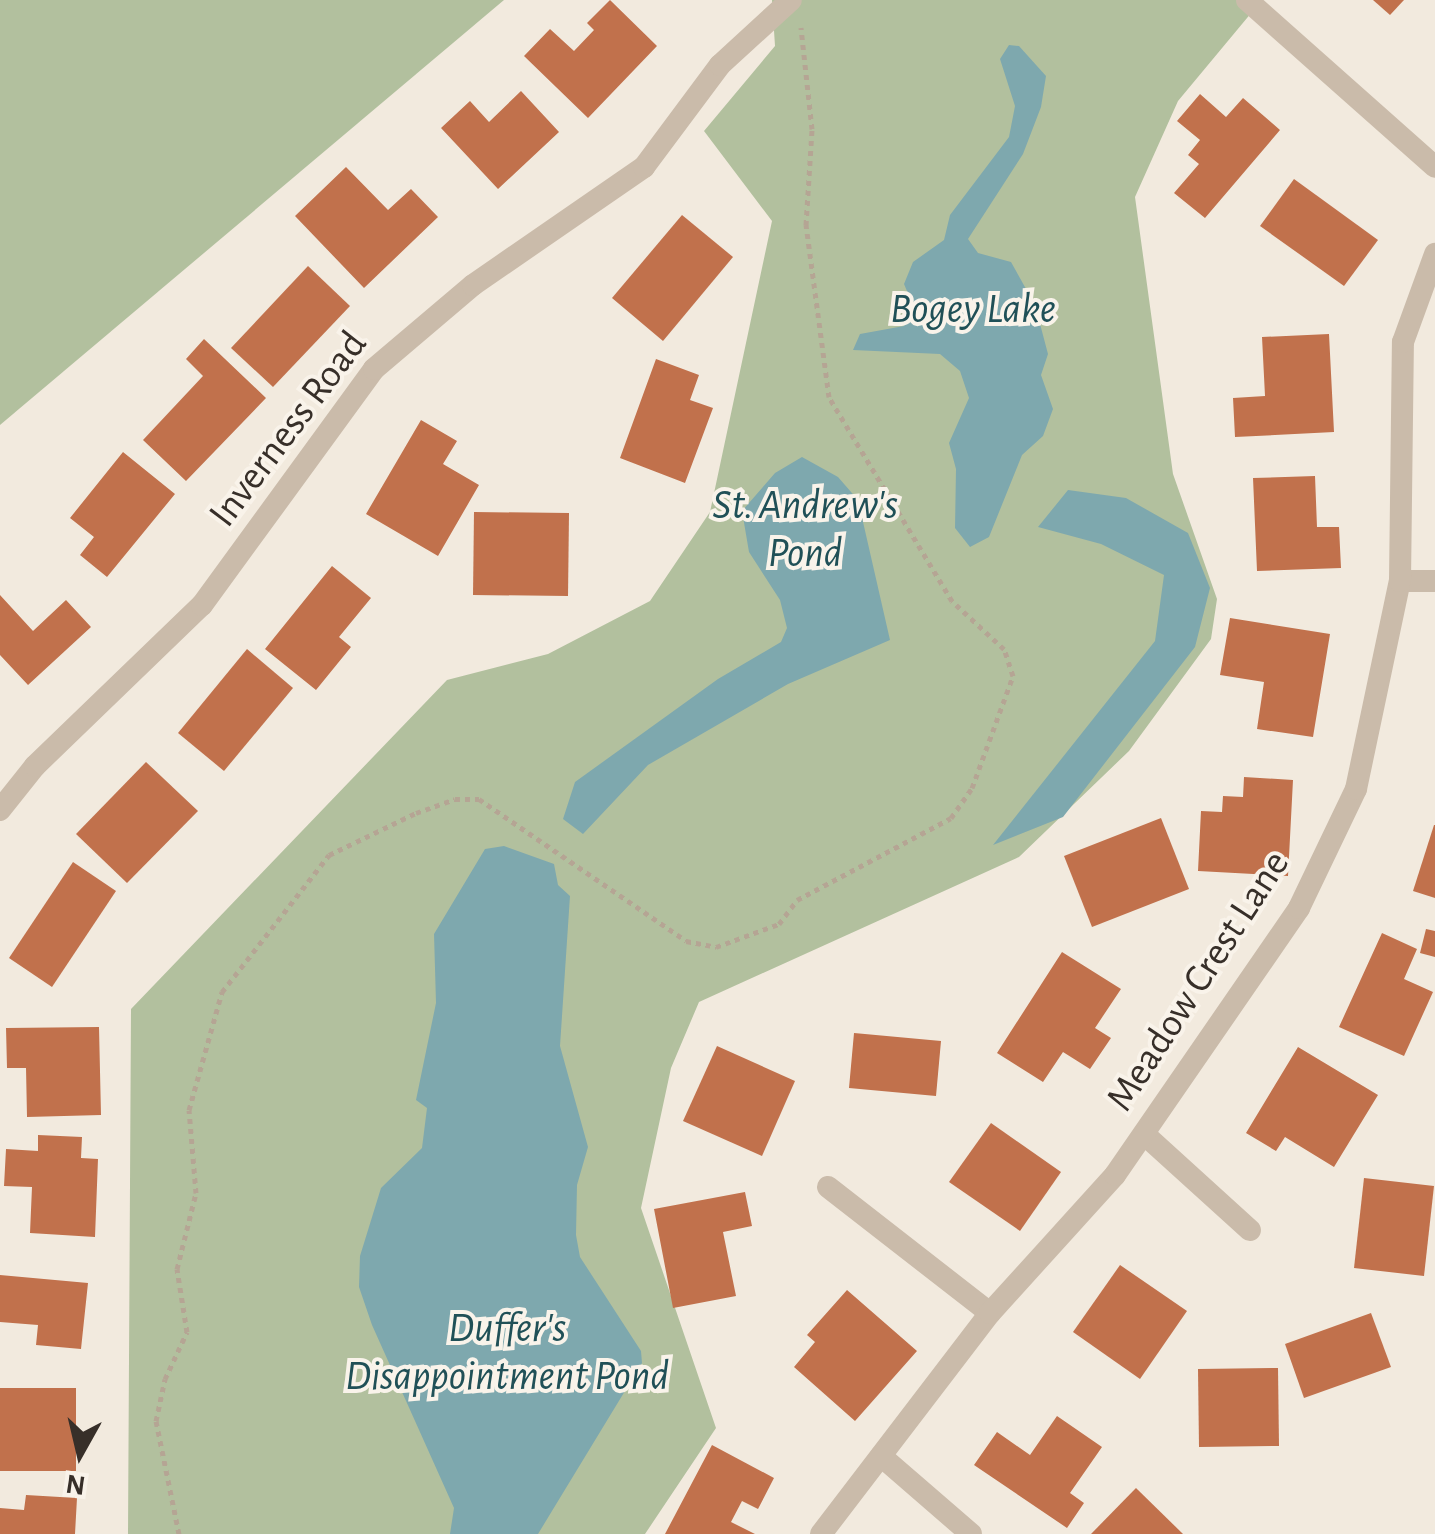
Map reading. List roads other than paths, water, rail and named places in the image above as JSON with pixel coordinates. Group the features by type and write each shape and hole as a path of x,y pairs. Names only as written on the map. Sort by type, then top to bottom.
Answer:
{"street":[{"path":"1247,0 1435,167"},
{"name":"Inverness Road","path":"0,810 35,766 202,605 374,369 473,285 644,167 720,65 796,8"},
{"name":"Meadow Crest Lane","path":"820,1534 990,1313 1144,1134 1299,908 1356,789 1400,580 1403,342 1435,254"},
{"path":"1400,580 1435,581"},
{"path":"1144,1134 1250,1230"},
{"path":"828,1187 990,1313"},
{"path":"882,1456 971,1534"}],"water":[{"name":"Bogey Lake","path":"1009,45 1019,46 1046,76 1041,107 1023,154 968,239 978,253 1011,262 1035,305 1048,354 1041,375 1053,409 1043,436 1022,455 989,537 970,547 955,528 956,469 949,443 969,398 960,371 940,354 853,350 860,334 904,326 912,303 904,284 913,262 944,240 950,215 1009,137 1015,106 1000,59"},
{"name":"St. Andrew's Pond","path":"802,457 838,477 858,500 890,640 788,684 648,765 583,834 563,819 575,782 718,679 781,642 787,628 780,600 749,552 742,511 775,473"},
{"path":"1068,490 1126,498 1188,533 1210,588 1195,647 1063,817 993,845 1155,641 1164,575 1101,544 1038,527"},
{"name":"Duffer's Disappointment Pond","path":"504,846 554,864 558,885 570,896 560,1046 588,1147 577,1185 576,1235 580,1257 641,1351 642,1363 538,1534 450,1534 454,1508 372,1325 359,1287 360,1256 381,1188 422,1148 427,1108 416,1100 436,1003 434,934 485,849"}]}
